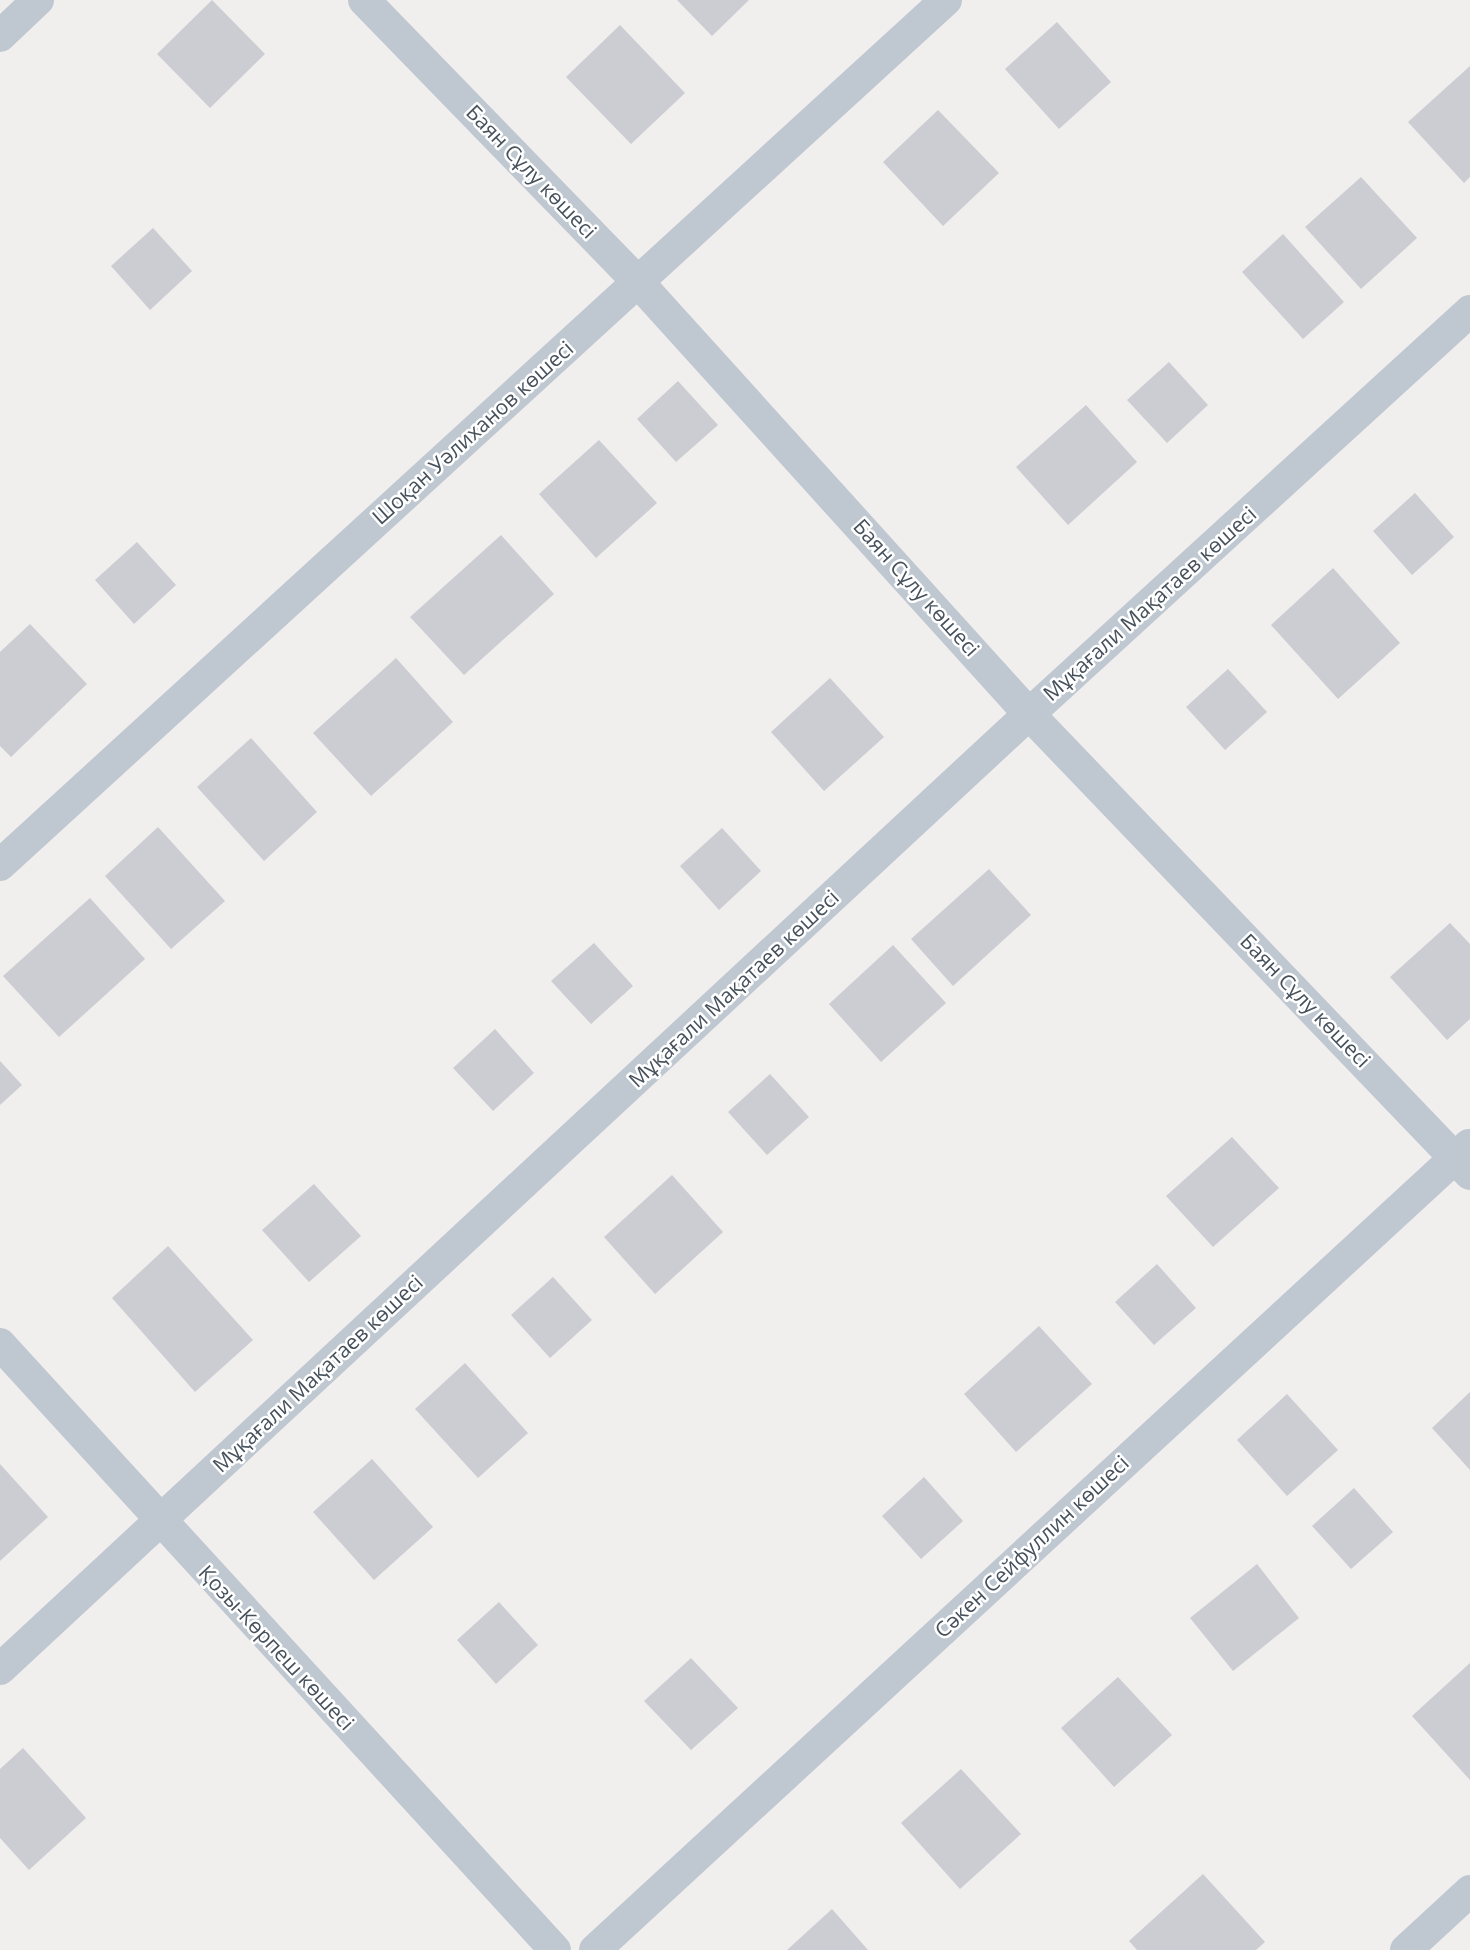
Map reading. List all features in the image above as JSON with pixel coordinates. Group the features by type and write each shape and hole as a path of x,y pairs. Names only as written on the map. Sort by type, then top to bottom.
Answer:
{"street":[{"path":"0,36 38,0"},
{"name":"Баян Сұлу көшесі","path":"364,0 638,282 1029,714 1465,1159"},
{"name":"Шоқан Уәлиханов көшесі","path":"0,865 946,0"},
{"name":"Мұқағали Мақатаев көшесі","path":"0,1669 1029,714 1470,311"},
{"name":"Сәкен Сейфуллин көшесі","path":"595,1950 1465,1159"},
{"name":"Қозы-Көрпеш көшесі","path":"0,1344 160,1522 555,1950"},
{"path":"1406,1950 1470,1891"}],"building":[{"path":"212,0 265,54 210,108 157,54"},
{"path":"677,0 749,0 712,36"},
{"path":"1057,22 1111,82 1059,129 1005,69"},
{"path":"620,25 685,93 631,144 566,77"},
{"path":"1470,66 1470,177 1464,183 1408,122"},
{"path":"938,110 999,173 943,226 883,162"},
{"path":"1361,177 1417,238 1361,289 1305,227"},
{"path":"153,228 192,271 150,310 111,266"},
{"path":"1283,234 1344,302 1303,339 1242,272"},
{"path":"1169,362 1208,405 1167,443 1127,400"},
{"path":"678,381 718,425 676,462 637,419"},
{"path":"1086,405 1137,462 1068,525 1016,467"},
{"path":"599,440 657,503 596,558 539,494"},
{"path":"1415,493 1454,537 1412,575 1373,531"},
{"path":"501,535 554,594 464,675 410,617"},
{"path":"137,542 176,585 134,624 95,580"},
{"path":"1333,568 1400,643 1338,699 1271,625"},
{"path":"30,624 87,684 11,757 0,746 0,652"},
{"path":"396,658 453,722 371,796 313,733"},
{"path":"1228,669 1267,712 1225,750 1186,707"},
{"path":"830,678 884,737 824,791 771,732"},
{"path":"251,738 317,812 264,861 197,787"},
{"path":"158,827 225,901 171,949 105,876"},
{"path":"722,828 761,871 719,910 680,866"},
{"path":"989,869 1031,915 953,986 911,939"},
{"path":"90,898 145,959 59,1037 3,976"},
{"path":"1450,923 1470,944 1470,1019 1447,1040 1390,977"},
{"path":"594,943 633,986 591,1024 551,981"},
{"path":"893,945 946,1003 881,1062 829,1004"},
{"path":"495,1029 534,1073 493,1111 453,1068"},
{"path":"0,1061 22,1085 0,1105"},
{"path":"770,1074 809,1117 767,1155 728,1112"},
{"path":"1232,1137 1279,1188 1213,1247 1166,1196"},
{"path":"672,1175 723,1232 655,1294 604,1237"},
{"path":"314,1184 361,1236 309,1282 262,1230"},
{"path":"168,1246 253,1340 195,1392 112,1298"},
{"path":"1157,1264 1196,1308 1154,1345 1115,1302"},
{"path":"553,1277 592,1320 550,1358 511,1315"},
{"path":"1039,1326 1092,1384 1016,1452 964,1394"},
{"path":"465,1363 528,1433 478,1478 415,1409"},
{"path":"1470,1392 1470,1470 1432,1428"},
{"path":"1287,1394 1338,1450 1287,1496 1237,1440"},
{"path":"372,1459 433,1527 374,1580 313,1512"},
{"path":"0,1464 48,1517 0,1561"},
{"path":"924,1477 963,1521 921,1559 882,1516"},
{"path":"1354,1488 1393,1532 1351,1569 1312,1526"},
{"path":"1257,1564 1299,1618 1233,1671 1190,1618"},
{"path":"499,1602 538,1645 496,1684 457,1640"},
{"path":"691,1658 738,1708 691,1750 644,1701"},
{"path":"1470,1663 1470,1780 1412,1716"},
{"path":"1118,1677 1172,1735 1114,1787 1061,1728"},
{"path":"23,1748 86,1818 29,1870 0,1838 0,1769"},
{"path":"961,1769 1021,1834 960,1889 901,1823"},
{"path":"1203,1874 1265,1942 1256,1950 1137,1950 1129,1941"},
{"path":"832,1909 868,1950 787,1950"}]}
